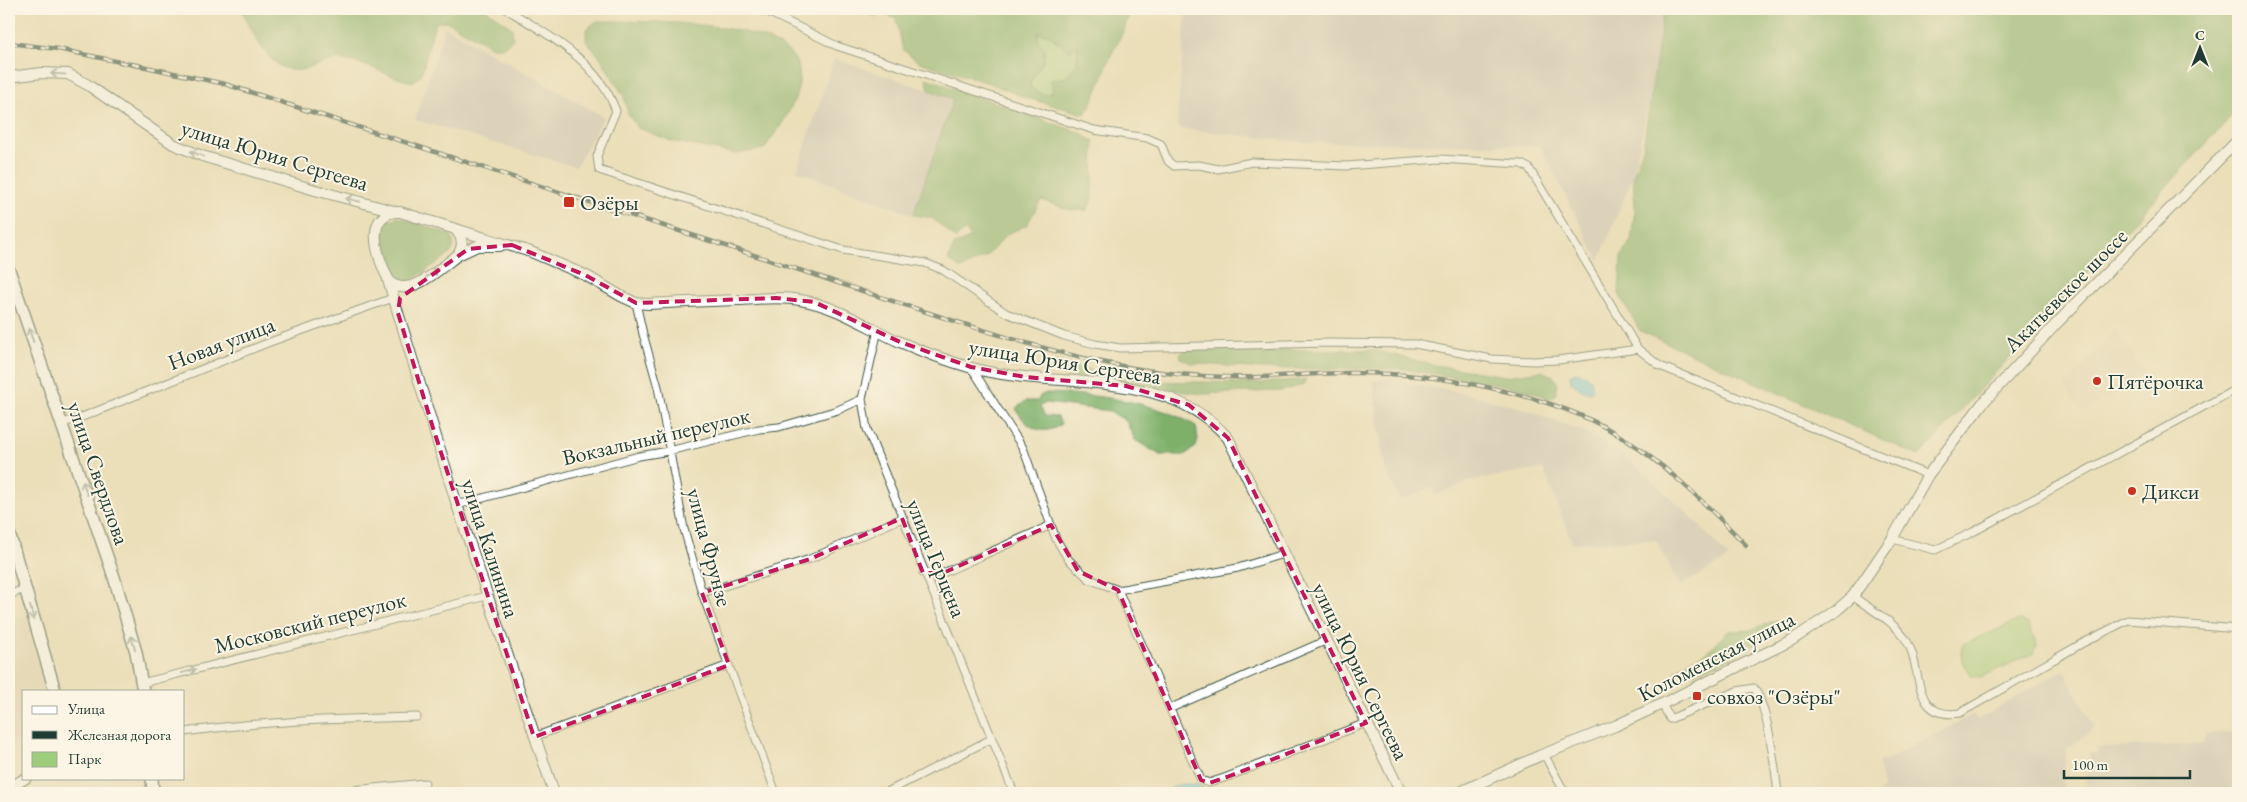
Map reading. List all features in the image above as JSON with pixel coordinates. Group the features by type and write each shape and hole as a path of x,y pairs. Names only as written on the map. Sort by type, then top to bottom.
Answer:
{"main road":[{"name":"улица Свердлова","path":"9,270 115,582 136,652 142,688"},
{"path":"9,533 55,690"},
{"path":"152,780 153,793"}],"street":[{"name":"улица Юрия Сергеева","path":"506,9 571,51 599,78 610,96 616,112 597,156 599,170 843,250 925,263 943,270 1006,313 1064,336 1120,348 1330,343 1415,344 1492,359 1534,361 1567,359 1638,349"},
{"path":"754,9 770,13 837,46 1094,130 1146,138 1161,144 1168,161 1174,166 1199,165 1218,169 1252,162 1346,166 1440,159 1522,164 1529,168 1638,349 1660,366 1928,475"},
{"name":"улица Юрия Сергеева","path":"9,77 42,73 68,74 88,85 174,144 202,156 316,190 400,212"},
{"name":"Акатьевское шоссе","path":"1928,475 1982,404 2014,369 2238,140"},
{"path":"415,285 398,287 390,282 387,276 376,230 381,218 386,213 400,212 455,229 462,238 458,254"},
{"name":"улица Юрия Сергеева","path":"455,229 512,245 585,275 636,302 797,299 834,309 900,342 971,367 1025,377 1126,386 1162,394 1189,406 1216,424 1228,438 1325,641 1401,793"},
{"path":"398,313 400,298 458,254 476,246 512,245"},
{"name":"улица Калинина","path":"387,276 457,505 554,793"},
{"name":"Новая улица","path":"62,423 77,419 270,342 393,298"},
{"name":"улица Фрунзе","path":"636,302 642,334 658,387 682,520 702,594 776,793"},
{"name":"улица Герцена","path":"878,330 862,399 867,429 923,573 1014,793"},
{"path":"971,367 1023,448 1056,539 1078,571 1089,579 1118,590 1238,568 1283,554"},
{"path":"1892,539 1935,550 1973,532 2238,388"},
{"name":"Вокзальный переулок","path":"457,505 639,456 669,451 759,429 779,427 838,410 862,399"},
{"name":"Коломенская улица","path":"1458,793 1662,704 1792,640 1816,625 1853,596 1892,539 1928,475"},
{"path":"702,594 810,559 902,518"},
{"path":"923,573 943,573 1051,525"},
{"path":"9,595 24,589"},
{"path":"1118,590 1201,780 1209,783 1227,777 1366,723"},
{"name":"Московский переулок","path":"142,688 425,611 488,596"},
{"path":"1853,596 1886,618 1905,638 1925,702 1935,711 1945,715 1960,713 2128,620 2238,629"},
{"path":"1171,708 1325,641"},
{"path":"534,737 729,665"},
{"path":"1662,704 1670,719 1737,691 1754,688 1763,710 1778,793"},
{"path":"185,732 222,727 341,719 417,717"},
{"path":"885,793 991,739"},
{"path":"1544,754 1565,793"},
{"path":"9,788 23,780"},
{"path":"322,793 424,783"}],"highlighted area":[{"path":"512,245 585,275 636,303 776,298 814,302 900,342 971,367 1025,377 1126,386 1189,405 1228,438 1366,723 1227,777 1209,783 1201,780 1118,590 1078,571 1051,525 943,573 923,573 902,518 810,559 702,593 729,665 534,737 433,428 398,313 400,298 468,249"}],"shaded area":[{"path":"1186,9 1668,9 1633,176 1599,261 1540,146 1302,142 1181,129 1177,124"},
{"path":"445,27 604,117 576,167 415,120"},
{"path":"834,59 953,98 913,215 797,171"},
{"path":"2115,329 2148,377 2082,412 2065,387"},
{"path":"1387,380 1459,392 1522,408 1589,434 1627,458 1691,516 1729,558 1680,586 1656,540 1572,543 1543,469 1474,480 1435,495 1432,487 1400,501 1384,465 1373,381"},
{"path":"26,615 45,690 22,690 22,738 9,742 9,621"},
{"path":"2063,670 2095,728 2067,749 2062,793 1877,793 1883,788 1878,762 1887,760 1973,714 1977,720"},
{"path":"2232,704 2238,704 2238,793 2087,793 2086,772 2090,772 2090,753 2097,753 2097,748 2205,744 2205,733 2232,733"}],"green space":[{"path":"241,9 486,9 512,28 513,39 504,47 492,47 446,21 435,23 421,75 413,82 362,64 344,60 332,60 306,69 290,70 280,66 271,59 257,39"},
{"path":"861,9 1130,9 1124,30 1110,57 1094,99 1085,114 1026,98 992,84 919,62 903,50 896,19 882,13 874,16","holes":["1038,32 1050,35 1069,51 1078,46 1077,64 1065,78 1051,80 1053,92 1043,95 1030,87 1030,81 1043,62 1045,49 1038,41"]},
{"path":"1664,9 2238,9 2238,109 1919,456 1640,331 1619,294 1621,257 1631,240 1635,209 1633,176 1643,148"},
{"path":"597,21 710,26 742,31 770,40 790,53 799,70 799,81 794,102 764,149 736,154 671,141 638,128 628,114 624,97 600,57 586,41 586,29"},
{"path":"1038,32 1050,35 1063,48 1078,45 1077,64 1065,78 1059,78 1054,89 1045,95 1030,87 1030,81 1043,62 1045,49 1038,41"},
{"path":"926,78 1081,133 1094,142 1093,198 1087,210 1070,210 1041,200 1027,225 1007,234 987,256 961,269 948,260 954,245 971,237 965,230 956,239 932,218 913,215 953,99 929,90"},
{"path":"398,217 451,235 453,242 453,249 450,254 408,283 398,282 393,279 389,274 384,259 382,234 385,221"},
{"path":"1193,349 1373,350 1434,365 1506,376 1541,371 1553,376 1557,382 1556,395 1550,399 1521,388 1402,369 1262,369 1190,363 1181,358 1180,355 1183,351"},
{"path":"1055,361 1146,381 1257,383 1306,379 1303,385 1281,391 1202,394 1061,375 1053,364"},
{"path":"1046,393 1104,397 1162,410 1196,426 1198,439 1196,447 1184,455 1160,455 1135,440 1126,421 1110,411 1046,403 1040,406 1045,416 1058,417 1061,424 1048,430 1035,428 1024,420 1016,408 1026,401 1038,401 1040,396"},
{"path":"1777,620 1786,621 1787,626 1735,656 1692,674 1675,672 1682,665 1708,651 1728,631 1750,630"},
{"path":"2019,620 2028,624 2037,645 2034,653 1981,677 1971,676 1961,656 1964,644"}],"water":[{"path":"1575,372 1591,379 1593,390 1591,392 1583,391 1571,382 1570,375"},
{"path":"1182,784 1195,784 1204,788 1206,793 1169,793 1171,788"}],"railway":[{"path":"9,43 58,49 139,66"},
{"path":"132,64 225,84 939,316 1009,338 1090,360 1158,372 1205,376 1244,377 1342,373 1388,374 1454,381 1521,395 1583,417 1629,442 1665,468 1746,545"}],"place":[{"name":"Озёры","path":"569,202"},
{"name":"Пятёрочка","path":"2097,381"},
{"name":"Дикси","path":"2132,491"},
{"name":"совхоз \"Озёры\"","path":"1697,696"}]}
